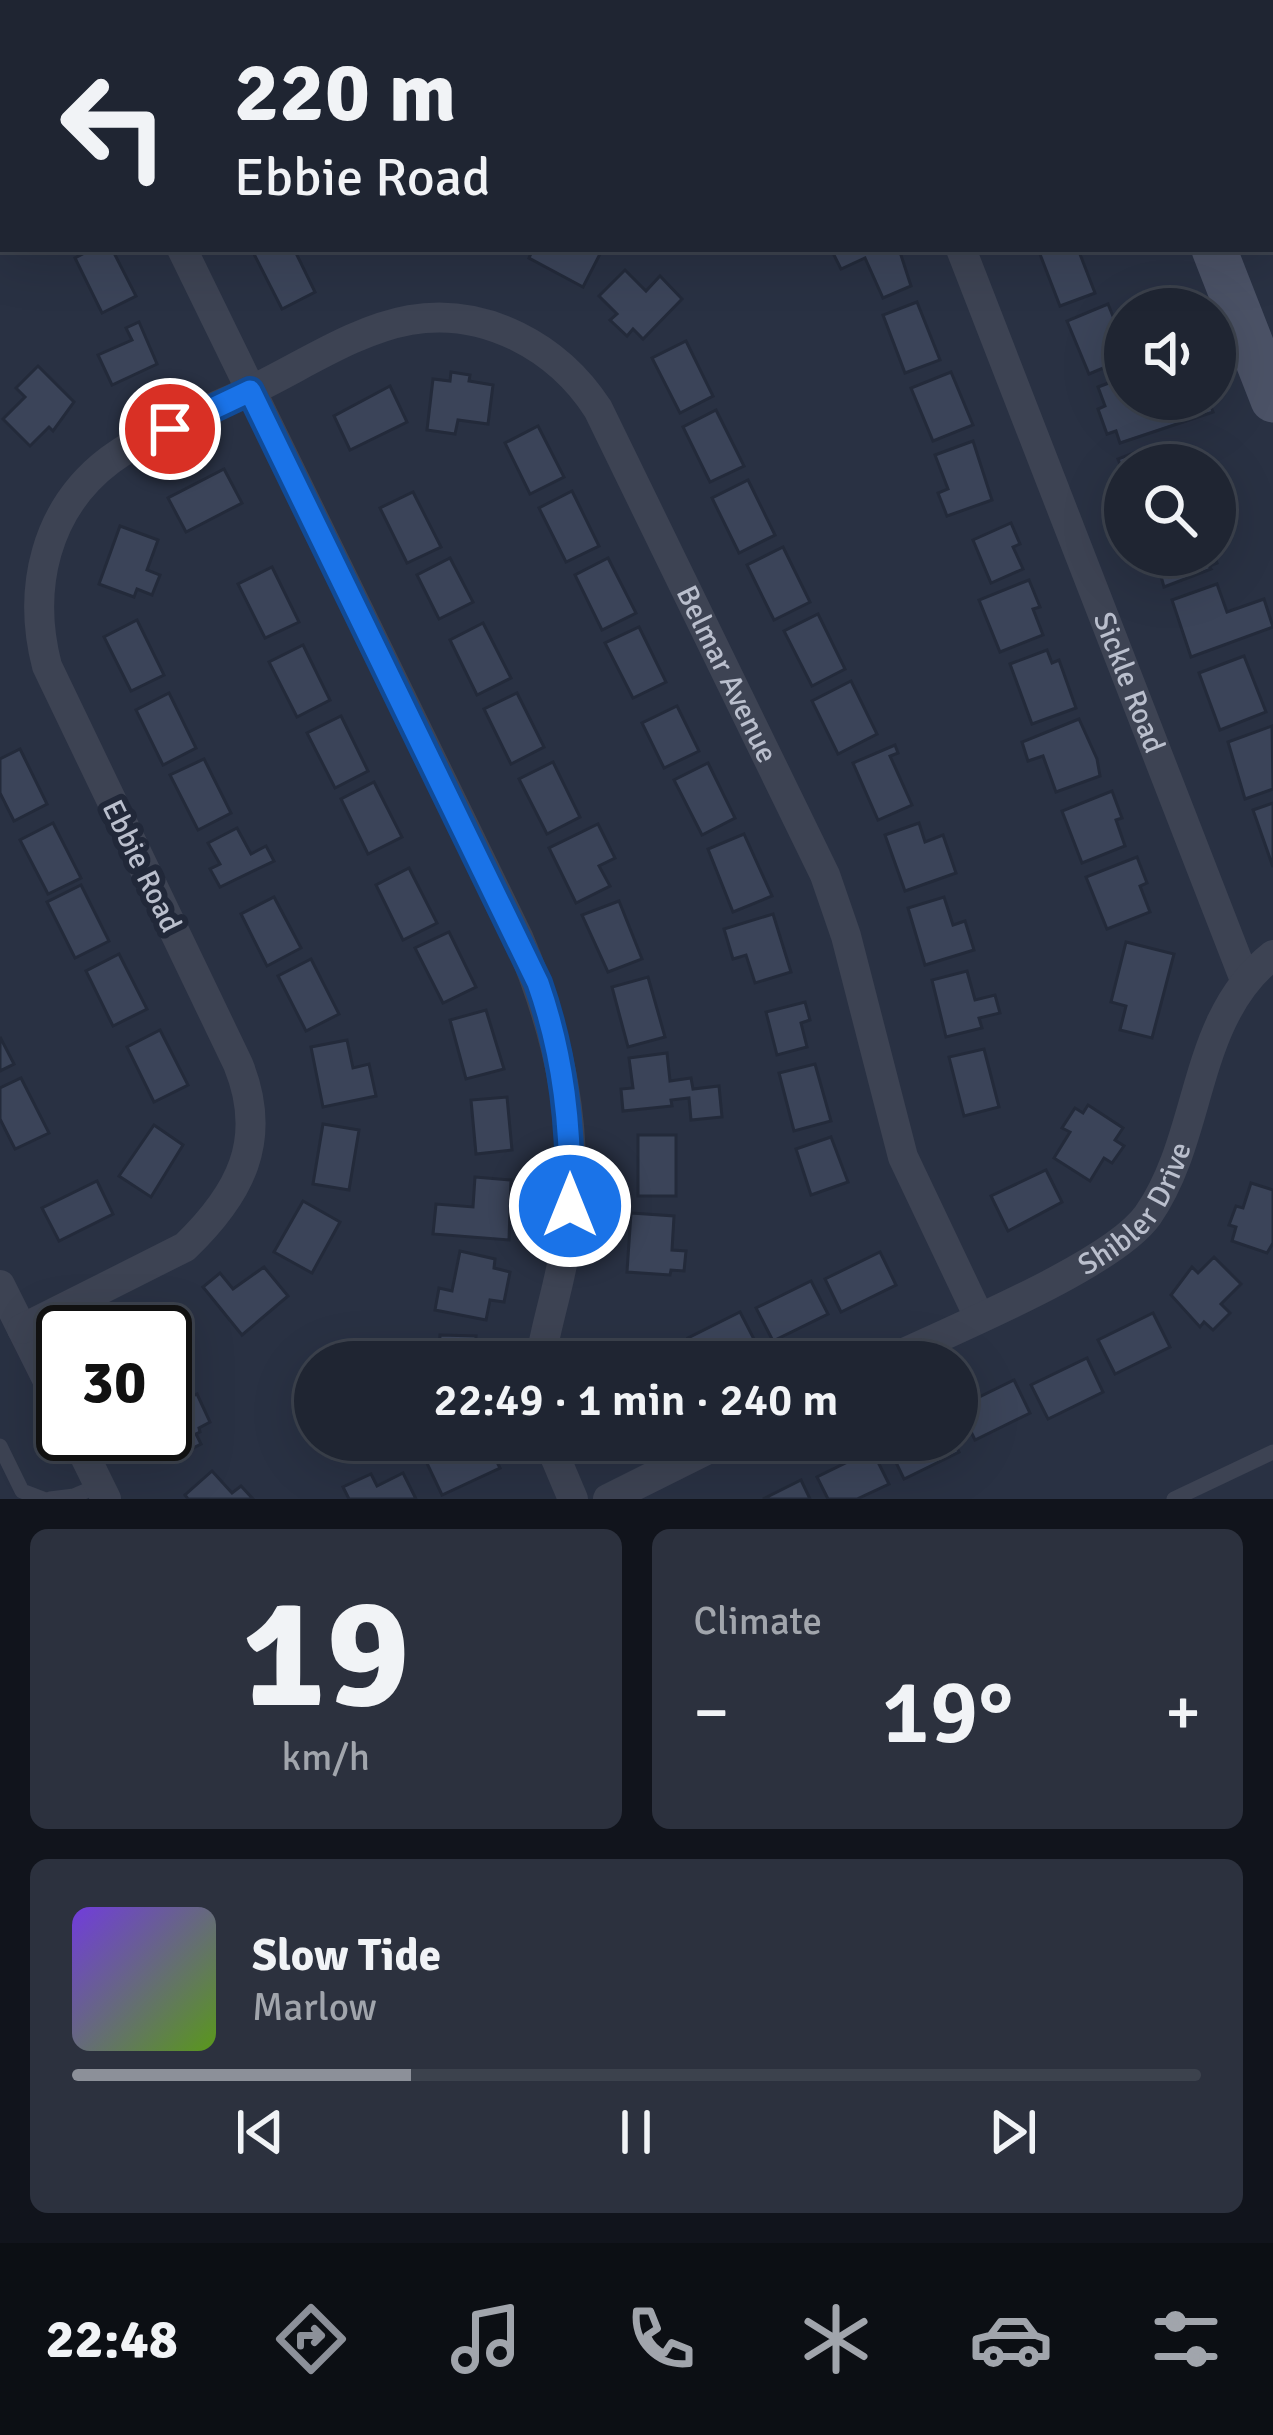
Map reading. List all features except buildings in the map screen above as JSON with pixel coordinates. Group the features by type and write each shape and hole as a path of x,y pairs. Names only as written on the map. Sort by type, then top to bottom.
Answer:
{"main road":[{"path":"1215,252 1273,400"}],"street":[{"path":"183,252 518,937 547,1008 566,1094 571,1182 564,1256 545,1341"},
{"name":"Sickle Road","path":"962,252 1245,980"},
{"name":"Belmar Avenue","path":"250,391 363,335 409,320 434,319 471,321 517,336 549,354 584,389 604,420 825,875 846,936 902,1157 979,1317"},
{"name":"Ebbie Road","path":"22,1329 185,1247 205,1231 228,1201 244,1167 251,1118 241,1071 51,677 40,642 37,604 49,542 81,487 130,448 250,391"},
{"name":"Shibler Drive","path":"929,1341 1091,1262 1123,1240 1149,1213 1168,1180 1223,1012 1245,980 1273,955"},
{"path":"0,1285 36,1357"},
{"path":"88,1461 103,1492"},
{"path":"557,1461 573,1499"},
{"path":"608,1499 684,1461"}],"lane":[{"path":"0,1446 22,1491 46,1499 103,1492"},
{"path":"1174,1499 1273,1452"}],"route":[{"path":"170,429 250,391 538,983 554,1031 566,1094 570,1206"}]}
